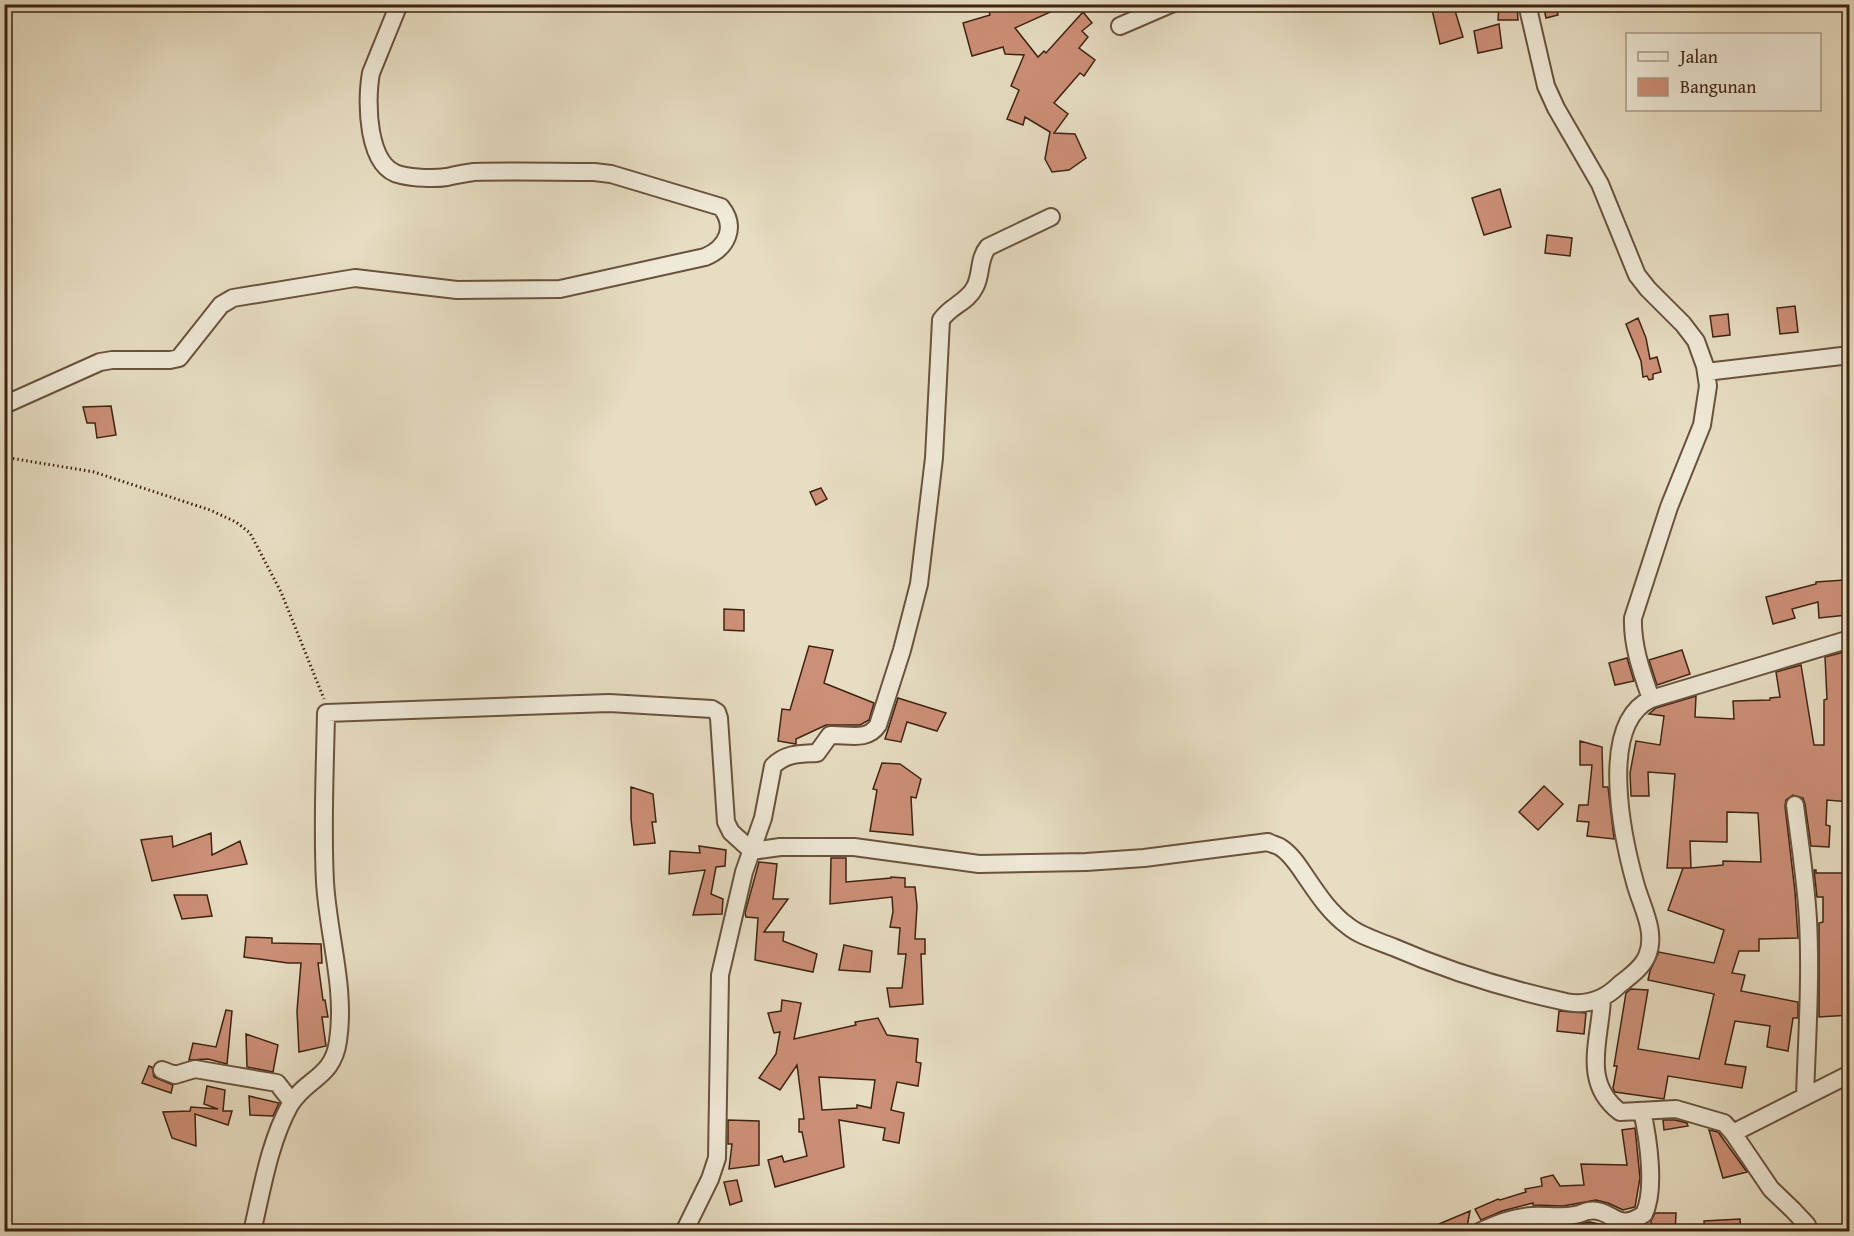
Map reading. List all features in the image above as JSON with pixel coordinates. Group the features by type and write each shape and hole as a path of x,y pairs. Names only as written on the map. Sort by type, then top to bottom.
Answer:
{"street":[{"path":"4,405 100,362 179,358 221,305 233,298 355,278 457,291 560,289 705,256 715,253 725,242 729,235 728,219 721,207 714,203 611,174 481,172 444,177 408,176 393,172 386,167 375,150 370,123 369,84 371,73 399,4"},
{"path":"1120,26 1171,4"},
{"path":"1527,4 1546,86 1556,108 1600,184 1637,276 1696,341 1706,372 1708,386 1702,425 1669,507 1634,618 1633,629 1637,651 1650,699"},
{"path":"684,1232 710,1179 717,1158 718,985 744,872 763,818 774,766 783,758 793,754 817,753 830,735 858,737 868,735 878,725 902,650 919,584 934,458 941,320 947,310 965,300 975,289 984,252 988,247 1051,217"},
{"path":"1706,372 1850,356"},
{"path":"252,1232 283,1119 292,1102 326,1071 334,1060 338,1041 340,1009 325,883 326,713 609,703 711,709 717,712 719,718 726,822 731,832 752,851 780,848 854,848 979,864 1086,862 1144,858 1268,842 1281,847 1334,915 1351,929 1435,966 1504,986 1582,1004 1602,999 1641,966 1650,944 1647,920 1628,854 1619,789 1618,768 1622,736 1628,720 1642,702 1650,699 1850,639"},
{"path":"1795,805 1804,870 1808,924 1810,986 1805,1096"},
{"path":"1602,999 1594,1065 1603,1095 1620,1112 1676,1109 1724,1123 1771,1190 1807,1225 1809,1232"},
{"path":"162,1070 175,1075 195,1069 277,1083 292,1102"},
{"path":"1733,1133 1850,1074"},
{"path":"1479,1232 1505,1221 1520,1218 1565,1216 1588,1211 1602,1212 1620,1222 1640,1225 1649,1198 1650,1157 1642,1111"}],"path":[{"path":"4,457 94,472 210,510 236,522 250,533 281,592 324,700 326,713"}],"building":[{"path":"1068,4 1015,28 1038,57 1044,51 1046,53 1083,12 1092,23 1082,31 1088,37 1079,48 1095,60 1084,76 1080,73 1054,103 1068,114 1054,133 1075,134 1086,158 1069,170 1052,172 1045,159 1050,132 1025,117 1023,125 1007,119 1019,90 1011,86 1024,55 1005,54 1003,47 972,56 963,23 990,15 988,6"},
{"path":"1453,4 1463,37 1440,44 1432,10"},
{"path":"1499,4 1517,4 1518,20 1498,20"},
{"path":"1543,4 1555,4 1558,15 1546,18"},
{"path":"1499,24 1502,48 1478,53 1474,31"},
{"path":"1500,189 1511,227 1484,235 1472,198"},
{"path":"1547,235 1572,238 1570,256 1545,253"},
{"path":"1795,306 1798,332 1780,334 1777,308"},
{"path":"1728,314 1730,335 1713,337 1710,316"},
{"path":"1638,318 1646,338 1650,359 1657,357 1661,372 1653,374 1653,379 1649,380 1647,376 1643,377 1641,361 1626,324"},
{"path":"111,406 116,435 97,438 95,423 87,423 83,407"},
{"path":"821,488 827,499 816,505 810,492"},
{"path":"1844,580 1847,615 1819,618 1818,602 1792,609 1795,618 1773,624 1766,597 1816,584 1816,582"},
{"path":"724,609 744,610 744,631 724,630"},
{"path":"809,646 833,650 824,683 874,703 869,720 860,725 826,725 796,739 796,744 778,741 782,709 790,710"},
{"path":"1682,650 1690,674 1657,685 1649,660"},
{"path":"1850,652 1850,802 1827,800 1826,825 1830,826 1829,847 1811,846 1803,798 1793,795 1786,800 1798,938 1759,939 1759,951 1739,951 1732,973 1745,975 1741,991 1798,1002 1798,1018 1793,1018 1788,1051 1767,1047 1770,1026 1735,1021 1725,1064 1746,1067 1742,1088 1668,1076 1664,1099 1615,1092 1613,1088 1617,1066 1614,1066 1626,993 1631,989 1648,990 1638,1049 1699,1059 1714,994 1648,980 1659,952 1714,963 1724,930 1668,910 1683,868 1667,868 1675,774 1648,772 1649,796 1631,796 1630,773 1636,741 1660,745 1664,716 1649,714 1656,708 1696,696 1695,717 1734,719 1733,701 1770,700 1770,698 1780,697 1776,672 1801,665 1814,745 1824,745 1824,700 1827,699 1825,657","holes":["1727,812 1758,813 1761,862 1723,861 1723,865 1691,868 1690,841 1727,842"]},
{"path":"1627,658 1634,681 1615,685 1609,663"},
{"path":"898,698 946,713 937,731 907,722 901,742 885,739"},
{"path":"1580,741 1602,747 1603,787 1608,787 1614,839 1587,836 1589,822 1577,821 1579,805 1588,805 1592,765 1580,765"},
{"path":"882,763 900,764 921,779 916,798 911,797 913,835 870,831 877,790 873,789"},
{"path":"1544,786 1563,804 1538,830 1519,812"},
{"path":"631,787 653,794 656,822 652,822 655,843 634,845"},
{"path":"211,833 212,855 240,841 247,864 152,881 141,840 172,836 173,847"},
{"path":"699,846 726,850 725,866 716,867 711,894 723,899 722,914 693,915 705,870 669,874 670,851 700,853"},
{"path":"831,858 846,858 846,882 891,877 905,878 905,887 915,887 917,906 915,939 925,939 925,954 921,954 923,1004 890,1007 887,988 902,988 906,954 898,954 900,928 890,927 893,912 892,897 830,904"},
{"path":"759,862 777,864 773,899 788,899 764,932 784,932 783,941 817,954 813,972 755,960 758,918 746,917 745,913"},
{"path":"1814,870 1816,873 1844,873 1843,919 1850,918 1850,1015 1819,1017 1819,923 1823,922 1823,897 1817,897"},
{"path":"174,895 207,895 212,916 182,919"},
{"path":"246,937 272,938 272,943 321,944 322,963 318,963 323,1000 325,1000 328,1017 322,1017 326,1046 299,1052 297,1011 301,963 244,957"},
{"path":"844,945 872,951 870,972 839,970"},
{"path":"782,1000 801,1003 794,1039 878,1018 887,1035 918,1039 916,1062 921,1063 918,1086 897,1082 891,1110 904,1113 899,1143 883,1140 885,1128 839,1120 844,1167 775,1187 768,1160 782,1156 784,1162 807,1156 802,1132 799,1132 799,1119 804,1119 797,1065 780,1090 759,1078 776,1054 780,1032 774,1033 768,1013 781,1011","holes":["819,1077 875,1080 871,1108 857,1105 857,1108 822,1110"]},
{"path":"226,1010 232,1011 227,1064 208,1059 189,1060 193,1043 216,1047"},
{"path":"1559,1011 1586,1013 1584,1034 1557,1031"},
{"path":"246,1034 278,1045 273,1072 247,1067"},
{"path":"149,1066 152,1067 154,1077 173,1085 171,1093 142,1083"},
{"path":"207,1086 225,1090 223,1111 232,1111 228,1125 195,1114 196,1146 172,1138 163,1112 190,1111 191,1107 218,1109 204,1104"},
{"path":"249,1096 279,1103 273,1116 250,1115"},
{"path":"728,1120 759,1121 759,1165 729,1169 732,1144 728,1144"},
{"path":"1663,1120 1675,1120 1687,1123 1688,1126 1664,1130"},
{"path":"1635,1128 1640,1178 1635,1207 1623,1210 1596,1200 1563,1206 1533,1205 1533,1203 1502,1211 1481,1220 1475,1209 1498,1199 1526,1192 1525,1189 1542,1186 1541,1178 1553,1175 1560,1186 1584,1185 1581,1164 1627,1165 1622,1130"},
{"path":"1709,1130 1718,1132 1747,1172 1723,1178"},
{"path":"737,1180 742,1201 730,1205 724,1182"},
{"path":"1470,1211 1466,1232 1422,1232 1422,1231"},
{"path":"1655,1213 1676,1213 1675,1232 1651,1232 1651,1221"},
{"path":"1740,1219 1741,1232 1705,1232 1704,1221"},
{"path":"1589,1222 1604,1225 1605,1232 1538,1232 1537,1226 1570,1226"}]}
